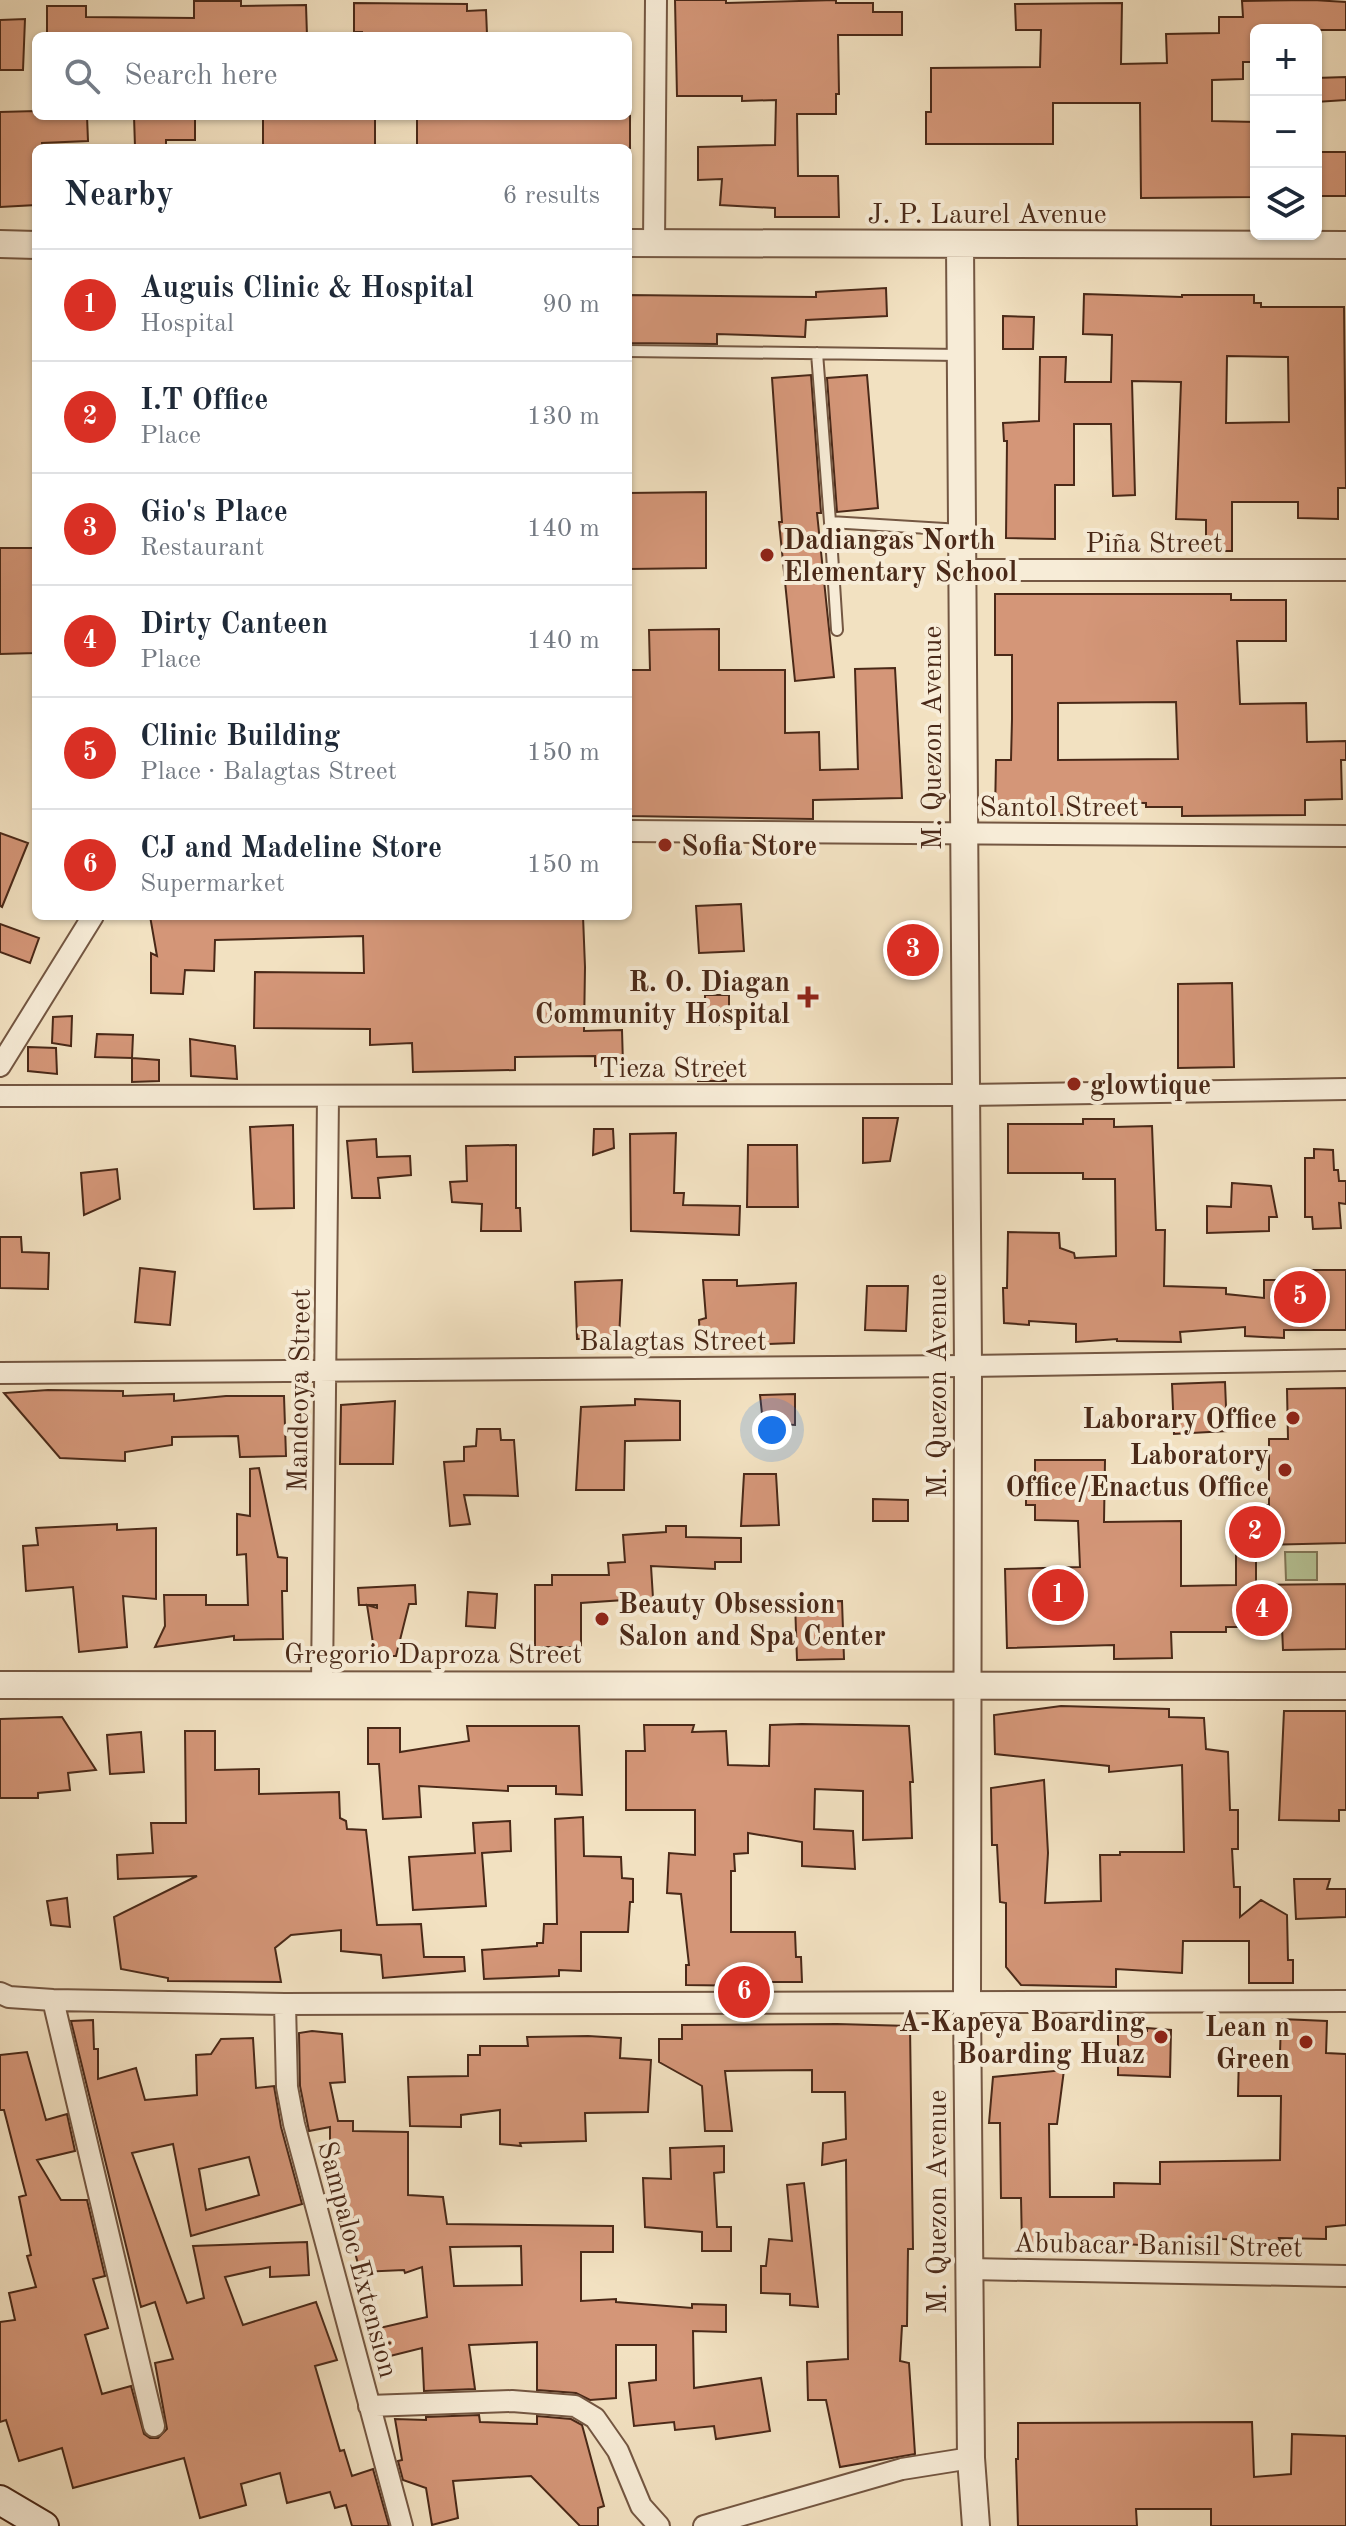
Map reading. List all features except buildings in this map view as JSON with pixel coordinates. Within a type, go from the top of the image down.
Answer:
[{"type":"main road","points":[[0,2500],[44,2526]]},
{"type":"street","points":[[641,243],[656,0]]},
{"type":"street","name":"J. P. Laurel Avenue","points":[[641,243],[1346,245]]},
{"type":"street","points":[[0,244],[32,245]]},
{"type":"street","name":"M. Quezon Avenue","points":[[960,245],[968,1366],[967,2001],[971,2458],[976,2526]]},
{"type":"street","name":"Piña Street","points":[[963,570],[1346,570]]},
{"type":"street","name":"Santol Street","points":[[632,831],[1346,836]]},
{"type":"street","points":[[0,1066],[91,920]]},
{"type":"street","name":"Tieza Street","points":[[0,1096],[966,1095],[1346,1089]]},
{"type":"street","name":"Mandeoya Street","points":[[322,1685],[328,1096]]},
{"type":"street","name":"Balagtas Street","points":[[0,1373],[1346,1360]]},
{"type":"street","name":"Gregorio Daproza Street","points":[[0,1685],[1346,1686]]},
{"type":"street","points":[[0,1993],[9,1997],[53,2000],[285,2004],[1346,2001]]},
{"type":"street","points":[[53,2000],[154,2426]]},
{"type":"street","name":"Sampaloc Extension","points":[[285,2004],[287,2087],[294,2124],[402,2526]]},
{"type":"street","name":"Abubacar Banisil Street","points":[[969,2269],[1346,2276]]},
{"type":"street","points":[[369,2406],[512,2401],[575,2406],[595,2418],[618,2451],[641,2506],[659,2526]]},
{"type":"street","points":[[704,2526],[902,2469],[971,2458]]},
{"type":"lane","points":[[632,351],[960,355]]},
{"type":"lane","points":[[817,353],[837,630]]},
{"type":"lane","points":[[830,522],[963,530]]},
{"type":"green space","points":[[1285,1552],[1317,1552],[1317,1580],[1286,1580]]},
{"type":"place","name":"Dadiangas North Elementary School","points":[[767,555]]},
{"type":"place","name":"Sofia Store","points":[[665,845]]},
{"type":"place","name":"Gio's Place","points":[[913,950]]},
{"type":"place","name":"R. O. Diagan Community Hospital","points":[[808,997]]},
{"type":"place","name":"glowtique","points":[[1074,1084]]},
{"type":"place","name":"Clinic Building","points":[[1300,1297]]},
{"type":"place","name":"Laborary Office","points":[[1293,1418]]},
{"type":"place","name":"Laboratory Office/Enactus Office","points":[[1285,1470]]},
{"type":"place","name":"I.T Office","points":[[1255,1532]]},
{"type":"place","name":"Auguis Clinic & Hospital","points":[[1058,1595]]},
{"type":"place","name":"Dirty Canteen","points":[[1262,1610]]},
{"type":"place","name":"Beauty Obsession Salon and Spa Center","points":[[602,1619]]},
{"type":"place","name":"CJ and Madeline Store","points":[[744,1992]]},
{"type":"place","name":"A-Kapeya Boarding Boarding Huaz","points":[[1161,2037]]},
{"type":"place","name":"Lean n Green","points":[[1306,2042]]}]
